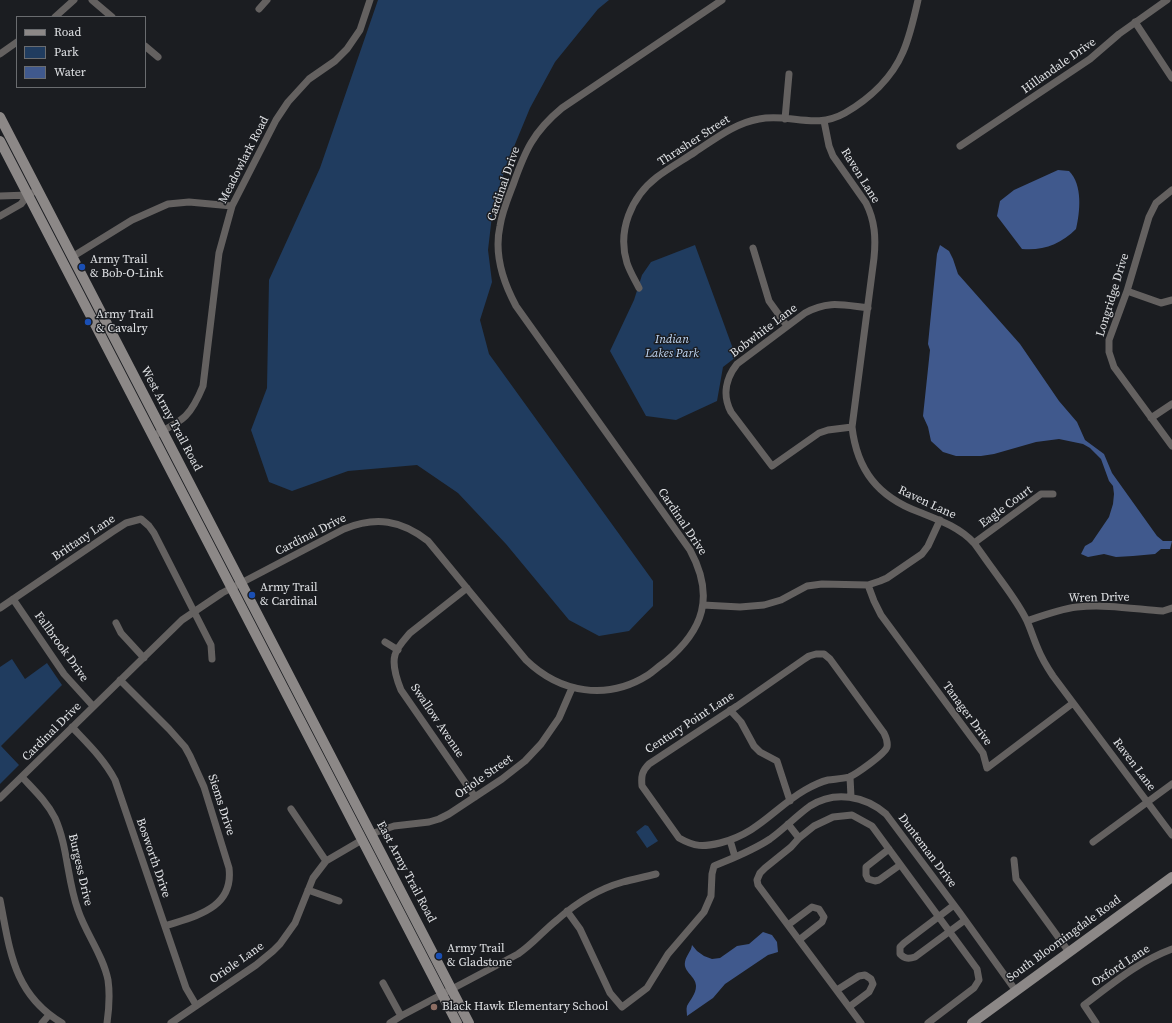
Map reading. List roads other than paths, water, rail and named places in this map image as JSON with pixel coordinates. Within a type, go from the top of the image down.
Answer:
[{"type":"main road","name":"West Army Trail Road","points":[[0,118],[72,257],[158,434]]},
{"type":"main road","name":"West Army Trail Road","points":[[0,141],[158,434],[315,736]]},
{"type":"main road","name":"East Army Trail Road","points":[[315,736],[371,834],[469,1023]]},
{"type":"main road","name":"East Army Trail Road","points":[[315,736],[362,840],[457,1023]]},
{"type":"main road","name":"South Bloomingdale Road","points":[[972,1023],[1172,876]]},
{"type":"street","points":[[56,16],[74,0]]},
{"type":"street","points":[[92,0],[111,16]]},
{"type":"street","points":[[259,9],[267,0]]},
{"type":"street","name":"Meadowlark Road","points":[[158,434],[181,421],[190,413],[203,386],[219,253],[232,206],[276,120],[288,102],[309,79],[335,61],[347,49],[360,30],[370,0]]},
{"type":"street","name":"Cardinal Drive","points":[[0,798],[182,620],[236,585],[344,529],[361,523],[392,522],[405,526],[423,537],[428,541],[529,663],[544,675],[572,688],[610,690],[626,686],[648,675],[678,652],[697,625],[703,605],[702,576],[697,562],[690,550],[516,306],[503,277],[498,248],[499,226],[520,164],[529,145],[546,122],[562,108],[722,0]]},
{"type":"street","name":"Thrasher Street","points":[[639,288],[627,263],[624,243],[625,224],[631,209],[646,187],[657,177],[735,127],[759,119],[824,121],[844,113],[857,105],[881,84],[903,54],[918,0]]},
{"type":"street","name":"Hillandale Drive","points":[[960,146],[1090,59],[1134,22],[1167,0]]},
{"type":"street","points":[[1134,22],[1172,78]]},
{"type":"street","points":[[0,54],[16,43]]},
{"type":"street","points":[[146,47],[158,57]]},
{"type":"street","points":[[785,119],[789,74]]},
{"type":"street","name":"Raven Lane","points":[[824,121],[829,146],[833,156],[862,195],[874,223],[875,244],[852,427],[857,452],[862,465],[878,488],[892,499],[903,506],[940,520],[958,529],[974,544],[1011,593],[1027,621],[1044,661],[1053,676],[1172,835]]},
{"type":"street","points":[[0,216],[21,204],[28,195],[37,190]]},
{"type":"street","name":"Longridge Drive","points":[[1172,190],[1163,196],[1153,208],[1127,291],[1109,340],[1110,358],[1114,367],[1172,446]]},
{"type":"street","points":[[0,196],[28,195]]},
{"type":"street","points":[[72,257],[132,220],[168,204],[189,202],[232,206]]},
{"type":"street","points":[[753,248],[770,301],[787,326]]},
{"type":"street","points":[[1127,291],[1161,303],[1172,300]]},
{"type":"street","name":"Bobwhite Lane","points":[[852,427],[828,430],[819,433],[772,466],[731,412],[727,402],[727,379],[737,364],[805,313],[825,305],[833,304],[868,308]]},
{"type":"street","points":[[1152,418],[1172,404]]},
{"type":"street","name":"Eagle Court","points":[[974,544],[1041,494],[1053,494]]},
{"type":"street","name":"Brittany Lane","points":[[13,599],[126,523],[141,519],[154,533],[194,612]]},
{"type":"street","points":[[703,605],[740,607],[758,606],[777,601],[802,588],[814,584],[868,585],[887,578],[922,554],[928,546],[940,520]]},
{"type":"street","name":"Tanager Drive","points":[[868,585],[881,615],[983,753],[988,768],[1073,704]]},
{"type":"street","name":"Swallow Avenue","points":[[467,588],[410,633],[395,655],[396,673],[401,690],[475,797]]},
{"type":"street","points":[[0,608],[13,599]]},
{"type":"street","name":"Fallbrook Drive","points":[[13,599],[64,674],[93,706]]},
{"type":"street","name":"Wren Drive","points":[[1027,621],[1057,611],[1078,607],[1109,606],[1164,610],[1172,608]]},
{"type":"street","points":[[194,612],[211,645],[212,659]]},
{"type":"street","points":[[116,623],[121,633],[144,658]]},
{"type":"street","points":[[385,642],[398,650]]},
{"type":"street","name":"Century Point Lane","points":[[824,654],[830,659],[884,732],[887,739],[887,748],[882,754],[850,777],[827,780],[797,794],[766,821],[748,832],[730,840],[698,846],[689,844],[679,838],[642,786],[641,777],[643,770],[648,764],[809,656],[824,654]]},
{"type":"street","name":"Siems Drive","points":[[120,680],[174,734],[190,756],[204,787],[229,868],[230,875],[228,887],[224,896],[216,905],[204,913],[165,926]]},
{"type":"street","name":"Oriole Street","points":[[371,834],[394,826],[430,822],[439,819],[514,771],[541,744],[558,718],[572,688]]},
{"type":"street","points":[[730,710],[741,722],[754,746],[760,752],[777,761],[790,801]]},
{"type":"street","name":"Bosworth Drive","points":[[72,728],[99,755],[115,780],[186,988],[196,1005]]},
{"type":"street","name":"Burgess Drive","points":[[22,777],[48,806],[63,839],[78,911],[102,961],[107,979],[109,1006],[107,1023]]},
{"type":"street","points":[[850,777],[851,797]]},
{"type":"street","points":[[1093,842],[1172,784]]},
{"type":"street","name":"Dunteman Drive","points":[[567,911],[580,929],[610,993],[622,1007],[647,988],[668,954],[704,912],[711,896],[714,866],[747,853],[768,840],[811,806],[824,799],[839,796],[851,797],[865,800],[886,814],[1016,991]]},
{"type":"street","points":[[291,809],[326,862]]},
{"type":"street","points":[[861,1023],[758,884],[757,880],[760,873],[765,868],[814,826],[833,817],[852,815],[872,826],[977,969],[979,980],[974,988],[928,1023]]},
{"type":"street","points":[[788,824],[799,838]]},
{"type":"street","name":"Oriole Lane","points":[[171,1023],[256,965],[277,947],[295,923],[312,878],[326,862],[362,840]]},
{"type":"street","points":[[730,840],[735,857]]},
{"type":"street","points":[[889,849],[866,867],[866,875],[868,879],[875,881],[880,880],[900,865]]},
{"type":"street","points":[[1014,860],[1016,879],[1069,952]]},
{"type":"street","points":[[390,1023],[526,949],[556,920],[580,902],[608,887],[624,881],[656,874]]},
{"type":"street","points":[[308,890],[339,901]]},
{"type":"street","points":[[0,900],[11,953],[20,980],[34,999],[50,1015],[62,1023]]},
{"type":"street","points":[[954,905],[904,943],[900,947],[900,954],[909,959],[915,957],[964,920]]},
{"type":"street","points":[[788,925],[812,907],[819,909],[824,917],[822,922],[799,940]]},
{"type":"street","name":"Oxford Lane","points":[[1096,1023],[1084,1005],[1134,968],[1172,949]]},
{"type":"street","points":[[837,990],[859,976],[865,975],[871,979],[873,984],[869,992],[849,1007]]},
{"type":"street","points":[[383,984],[401,1016]]},
{"type":"street","points":[[42,1023],[50,1015]]},
{"type":"water","points":[[1058,170],[1069,171],[1077,184],[1079,215],[1076,229],[1064,239],[1044,248],[1022,249],[997,216],[1000,201],[1014,190]]},
{"type":"water","points":[[940,245],[949,251],[958,274],[1020,344],[1059,401],[1077,422],[1085,440],[1104,454],[1112,473],[1157,536],[1163,541],[1172,541],[1170,549],[1161,549],[1155,554],[1116,557],[1104,554],[1088,557],[1081,554],[1085,546],[1092,542],[1109,517],[1114,494],[1113,486],[1109,481],[1101,459],[1090,448],[1083,444],[1059,439],[1036,442],[994,454],[981,456],[956,456],[943,452],[931,441],[928,427],[923,416],[930,350],[928,344],[937,254]]},
{"type":"water","points":[[763,932],[772,935],[777,942],[778,952],[768,955],[725,984],[713,998],[687,1016],[687,1006],[696,989],[694,979],[686,969],[685,965],[692,945],[704,956],[712,959],[720,958],[737,946],[749,944]]},
{"type":"place","name":"Army Trail & Bob-O-Link","points":[[82,267]]},
{"type":"place","name":"Army Trail & Cavalry","points":[[88,322]]},
{"type":"place","name":"Army Trail & Cardinal","points":[[252,595]]},
{"type":"place","name":"Army Trail & Gladstone","points":[[439,956]]},
{"type":"place","name":"Black Hawk Elementary School","points":[[434,1007]]},
{"type":"park label","name":"Indian Lakes Park","points":[[672,347]]}]
